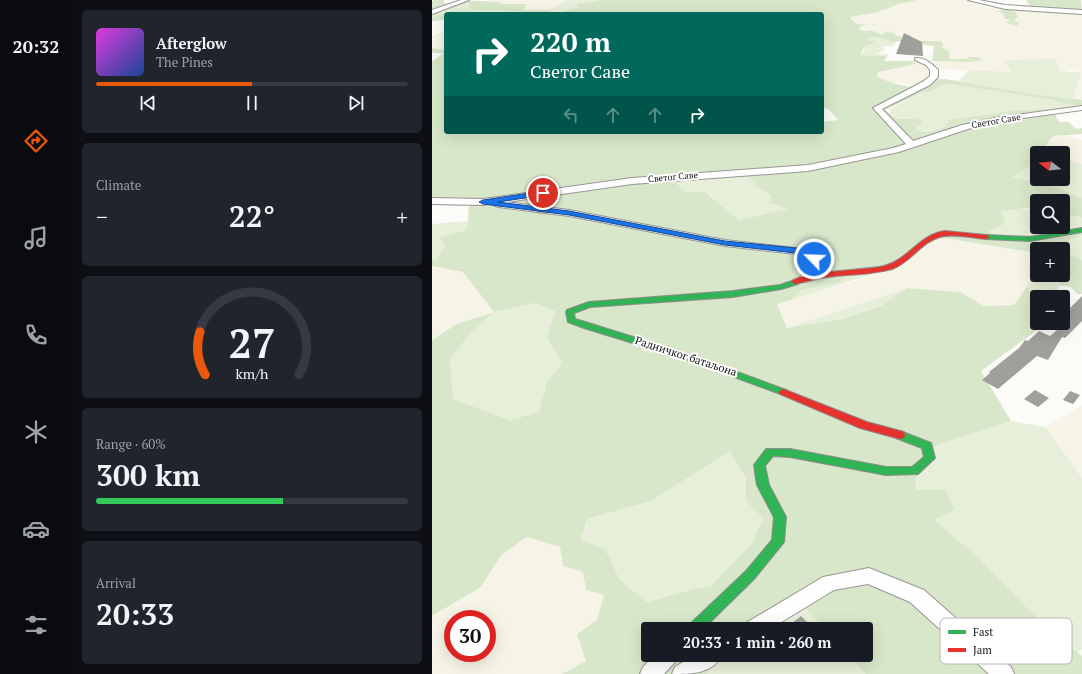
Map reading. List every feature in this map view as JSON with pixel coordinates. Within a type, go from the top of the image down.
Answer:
[{"type":"street","points":[[432,12],[466,0]]},
{"type":"street","points":[[970,0],[1005,7],[1082,12]]},
{"type":"street","points":[[912,145],[877,108],[927,83],[934,77],[934,70],[928,64],[917,59]]},
{"type":"street","name":"Светог Саве","points":[[432,201],[483,202],[640,180],[808,168],[858,159],[912,145],[965,127],[994,120],[1082,108]]},
{"type":"street","points":[[483,202],[569,213],[725,243],[796,251],[808,254],[816,263],[813,270],[806,278]]},
{"type":"street","name":"Радничког батаљона","points":[[701,622],[750,575],[778,542],[780,517],[763,485],[759,464],[770,452],[790,453],[886,471],[914,471],[930,458],[927,446],[902,436],[864,425],[736,372],[619,335],[587,327],[571,320],[570,312],[589,305],[714,296],[783,287],[806,278],[853,273],[889,267],[906,259],[932,237],[941,234],[1030,239],[1082,230]]},
{"type":"street","points":[[765,622],[830,583],[869,576],[917,596],[942,618]]},
{"type":"street","points":[[650,674],[661,662]]},
{"type":"street","points":[[682,674],[701,662]]},
{"type":"street","points":[[993,664],[1004,674]]},
{"type":"shaded area","points":[[568,0],[548,10],[523,10],[526,5],[498,4],[501,2],[489,1]]},
{"type":"shaded area","points":[[914,0],[965,0],[990,9],[997,7],[1082,11],[1082,100],[1073,99],[1080,72],[1069,70],[1068,72],[1061,72],[1003,60],[1012,72],[937,69],[934,79],[915,86],[889,82],[876,76],[878,72],[915,64],[912,61],[970,62],[970,59],[948,59],[940,47],[895,35],[859,30],[861,26],[866,25],[897,26],[857,24],[850,17],[879,12],[898,4],[915,1]]},
{"type":"shaded area","points":[[444,30],[444,50],[432,48],[432,42],[437,39],[432,39],[432,37]]},
{"type":"shaded area","points":[[1067,135],[1082,140],[1082,164],[1070,161],[1070,146],[1046,146],[1048,141],[1053,136]]},
{"type":"shaded area","points":[[938,237],[1030,252],[1030,279],[1014,305],[984,306],[960,292],[907,288],[787,328],[777,304],[866,278]]},
{"type":"shaded area","points":[[432,266],[463,272],[494,312],[457,324],[432,340]]},
{"type":"shaded area","points":[[1082,405],[1082,478],[1046,427]]},
{"type":"shaded area","points":[[527,537],[560,547],[563,566],[583,572],[586,590],[604,595],[597,620],[577,634],[586,661],[562,674],[432,674],[432,616],[481,587],[501,554]]},
{"type":"green space","points":[[435,0],[443,0],[445,4],[459,0],[502,2],[499,4],[527,4],[523,10],[548,10],[553,12],[476,10],[469,8],[469,2],[435,14],[444,16],[444,20],[432,21],[434,16],[432,16],[434,15],[432,14],[432,1]]},
{"type":"green space","points":[[568,0],[599,0],[588,4],[579,4],[580,6],[564,11],[556,12],[548,10]]},
{"type":"green space","points":[[599,0],[914,0],[915,1],[898,4],[879,12],[850,17],[857,24],[898,26],[866,25],[861,26],[859,30],[869,30],[882,34],[886,32],[893,33],[914,41],[941,41],[944,45],[941,47],[947,50],[950,55],[948,59],[969,59],[967,57],[977,57],[983,60],[970,62],[932,61],[934,46],[896,41],[895,43],[881,38],[869,37],[867,41],[876,41],[865,46],[861,55],[887,56],[884,61],[912,61],[916,64],[878,72],[877,76],[889,82],[909,87],[915,86],[924,79],[945,79],[1033,94],[1082,100],[1082,106],[1064,104],[1054,100],[949,84],[942,85],[931,92],[923,92],[885,110],[897,119],[916,119],[924,122],[916,128],[923,132],[936,130],[948,125],[948,120],[1011,111],[1047,109],[1056,115],[1056,118],[1060,122],[1069,122],[1076,129],[1082,128],[1082,134],[1053,136],[1046,146],[1030,146],[1030,165],[1012,177],[1030,181],[1030,186],[1049,186],[1082,198],[1082,217],[1070,216],[1070,194],[1030,194],[1030,209],[1000,211],[1005,220],[1001,226],[989,231],[993,238],[1082,232],[1082,235],[1068,242],[1030,242],[1030,252],[938,237],[870,275],[856,274],[844,277],[838,283],[802,290],[791,300],[777,304],[787,328],[842,319],[881,306],[907,288],[960,292],[984,306],[1014,305],[1026,287],[1036,290],[1030,290],[1030,330],[1037,330],[981,371],[1011,421],[936,445],[915,480],[917,490],[946,490],[955,510],[934,520],[980,559],[1039,618],[940,618],[940,664],[1072,664],[1072,647],[1082,656],[1082,674],[865,674],[855,662],[873,662],[873,622],[818,622],[795,597],[755,622],[641,622],[641,662],[700,662],[708,674],[562,674],[586,661],[577,634],[597,620],[604,595],[586,590],[583,572],[563,566],[560,547],[527,537],[501,555],[481,587],[432,616],[432,340],[457,324],[494,312],[463,272],[432,266],[432,259],[436,260],[445,245],[439,238],[467,230],[469,206],[432,205],[432,61],[444,53],[444,134],[824,134],[824,122],[838,120],[828,109],[824,108],[824,12],[560,12],[579,7],[575,5],[578,4]],"holes":[[[747,176],[756,182],[754,185],[771,196],[769,203],[788,209],[739,220],[705,192],[686,192],[673,180]],[[535,303],[555,311],[547,337],[562,363],[547,382],[539,412],[510,420],[453,399],[450,360],[471,332],[494,312]],[[730,451],[746,479],[746,501],[763,518],[752,543],[711,586],[694,589],[647,602],[620,580],[605,549],[581,540],[587,519],[651,501]]]},
{"type":"green space","points":[[1026,0],[1081,0],[1082,11],[1032,9]]},
{"type":"green space","points":[[464,2],[469,2],[476,10],[545,12],[444,12],[444,18],[435,16],[432,18],[432,14]]},
{"type":"green space","points":[[1011,10],[1016,13],[1018,17],[1014,21],[1020,23],[1016,26],[1005,22],[1011,21],[1004,18],[1003,15],[1005,14],[996,11]]},
{"type":"green space","points":[[869,37],[881,38],[895,43],[893,46],[881,47],[885,50],[876,54],[888,54],[887,56],[861,55],[867,44],[876,42],[867,41]]},
{"type":"green space","points":[[432,48],[444,50],[444,53],[432,53]]},
{"type":"green space","points":[[1055,59],[1061,72],[1081,72],[1073,99],[1033,94],[958,81],[970,70],[1012,72],[1003,60]]},
{"type":"green space","points":[[949,84],[1054,100],[1064,104],[1082,106],[1082,110],[1010,111],[949,120],[948,125],[927,132],[919,131],[915,128],[924,122],[916,119],[897,119],[890,113],[890,109],[923,92],[931,92],[942,85]]},
{"type":"green space","points":[[1070,161],[1082,164],[1082,198],[1049,186],[1070,186]]},
{"type":"green space","points":[[1030,165],[1030,182],[1011,177]]},
{"type":"green space","points":[[747,176],[756,182],[754,185],[772,197],[769,203],[789,209],[739,220],[705,192],[686,192],[673,180]]},
{"type":"green space","points":[[1016,208],[1030,209],[1030,234],[1052,234],[993,238],[989,231],[1001,226],[1000,211]]},
{"type":"green space","points":[[1070,216],[1082,217],[1082,232],[1070,233]]},
{"type":"green space","points":[[468,221],[467,230],[440,238],[445,245],[436,260],[432,259],[432,224]]},
{"type":"green space","points":[[1082,235],[1082,260],[1070,254],[1070,242],[1068,242]]},
{"type":"green space","points":[[1070,254],[1082,260],[1082,294],[1077,294],[1071,287],[1059,285],[1058,282],[1070,282]]},
{"type":"green space","points":[[856,274],[870,275],[791,300],[802,290],[838,283],[844,277]]},
{"type":"green space","points":[[1030,279],[1030,282],[1058,282],[1059,285],[1058,290],[1036,290],[1026,287]]},
{"type":"green space","points":[[907,288],[881,306],[842,319],[787,328]]},
{"type":"green space","points":[[535,303],[555,311],[547,336],[562,363],[547,382],[539,412],[510,420],[453,399],[450,360],[471,332],[494,312]]},
{"type":"green space","points":[[1011,421],[1046,427],[1082,478],[1082,649],[1078,652],[1072,647],[1072,618],[1039,618],[1026,607],[980,559],[933,520],[955,510],[946,490],[917,490],[915,480],[936,445]]},
{"type":"green space","points":[[730,451],[746,479],[746,501],[763,518],[752,543],[711,586],[694,589],[647,602],[620,580],[605,549],[581,540],[587,519],[651,501]]},
{"type":"green space","points":[[795,597],[818,622],[755,622]]},
{"type":"green space","points":[[700,662],[855,662],[865,674],[708,674]]},
{"type":"building","points":[[904,33],[922,42],[923,56],[896,54]]},
{"type":"building","points":[[1082,296],[1082,321],[1065,338],[1062,337],[1048,360],[1037,356],[998,389],[982,380],[990,373],[989,372],[1019,348],[1025,340],[1028,341],[1039,331],[1050,336],[1057,330],[1070,330],[1070,308]]},
{"type":"building","points":[[1035,390],[1049,398],[1038,407],[1024,399]]},
{"type":"building","points":[[1070,391],[1080,395],[1073,404],[1063,400]]},
{"type":"building","points":[[801,616],[807,622],[794,622]]},
{"type":"traffic: fast","points":[[986,237],[1030,239],[1082,230]]},
{"type":"traffic: fast","points":[[783,392],[691,358],[571,320],[570,312],[589,305],[733,294],[781,287],[795,282]]},
{"type":"traffic: fast","points":[[701,622],[750,575],[778,542],[780,517],[763,485],[759,465],[770,452],[790,453],[886,471],[914,471],[930,458],[927,446],[900,435]]},
{"type":"traffic: jam","points":[[795,282],[806,278],[830,274],[877,270],[889,267],[903,260],[926,240],[940,234],[986,237]]},
{"type":"traffic: jam","points":[[783,392],[864,425],[900,435]]},
{"type":"route","points":[[543,193],[483,202],[569,213],[725,243],[796,251],[808,254],[814,259]]}]
